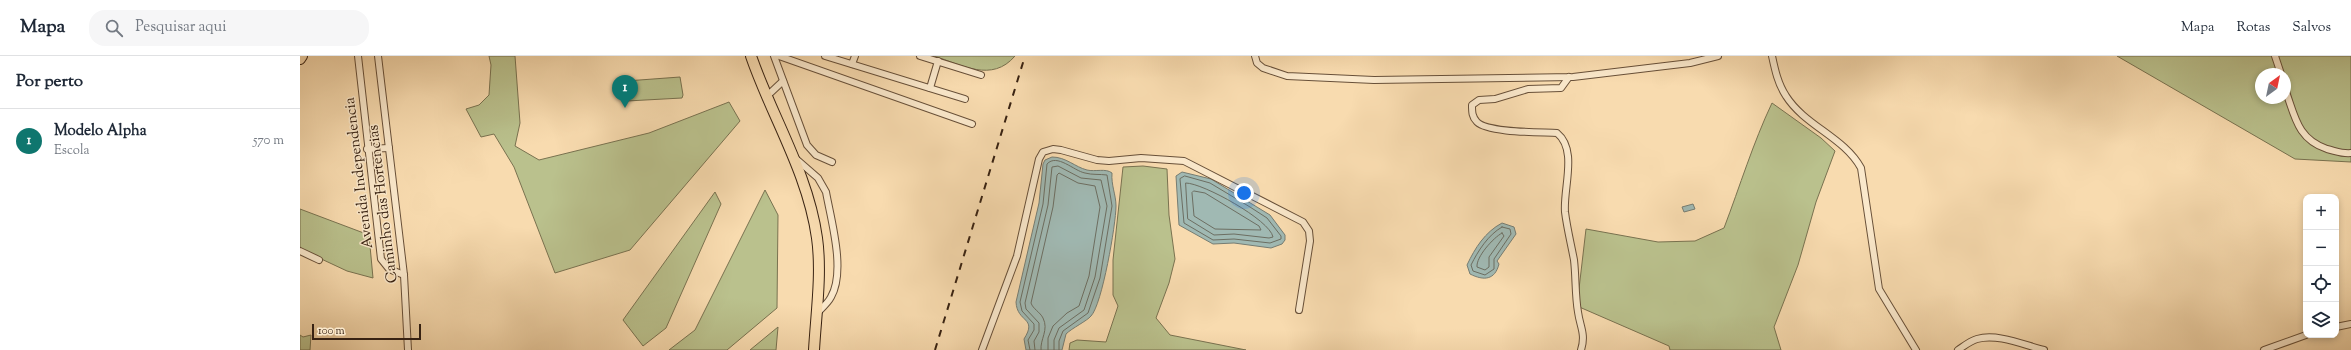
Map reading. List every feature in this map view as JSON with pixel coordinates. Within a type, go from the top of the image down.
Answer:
[{"type":"main road","points":[[751,56],[794,157],[809,201],[817,239],[814,350]]},
{"type":"street","name":"Avenida Independencia","points":[[358,56],[367,149],[382,258],[389,269],[404,275]]},
{"type":"street","name":"Caminho das Hortencias","points":[[378,56],[404,275],[408,350]]},
{"type":"street","points":[[774,56],[807,145],[816,155],[832,162]]},
{"type":"street","points":[[779,56],[972,124]]},
{"type":"street","points":[[825,56],[965,99]]},
{"type":"street","points":[[852,64],[855,56]]},
{"type":"street","points":[[920,56],[981,75]]},
{"type":"street","points":[[1255,56],[1257,63],[1263,68],[1287,76],[1374,80],[1569,77],[1690,63],[1718,56]]},
{"type":"street","points":[[1772,56],[1780,86],[1793,106],[1850,152],[1861,168],[1879,289],[1916,350]]},
{"type":"street","points":[[2275,56],[2278,68]]},
{"type":"street","points":[[930,88],[938,61]]},
{"type":"street","points":[[1569,77],[1561,88],[1528,89],[1495,99],[1479,100],[1472,105],[1472,114],[1478,123],[1491,128],[1557,134],[1564,139],[1567,146],[1568,165],[1565,211],[1574,259],[1578,312],[1585,339],[1581,350]]},
{"type":"street","points":[[767,96],[783,81]]},
{"type":"street","points":[[2290,104],[2300,130],[2309,141],[2342,154],[2351,153]]},
{"type":"street","points":[[367,149],[389,148]]},
{"type":"street","points":[[982,350],[1017,256],[1040,159],[1043,152],[1053,150],[1097,160],[1141,158],[1184,161],[1303,222],[1309,231],[1310,241],[1299,310]]},
{"type":"street","points":[[794,157],[822,184],[826,192],[836,250],[835,288],[828,301],[816,314]]},
{"type":"street","points":[[300,251],[320,260]]},
{"type":"street","points":[[2339,326],[2351,324]]},
{"type":"street","points":[[2264,350],[2303,336]]},
{"type":"street","points":[[1958,350],[1976,339],[1985,338],[2002,339],[2044,350]]},
{"type":"green space","points":[[489,56],[515,56],[520,123],[515,146],[539,160],[649,133],[729,102],[740,121],[630,250],[555,273],[514,167],[494,134],[481,137],[466,109],[479,105],[489,95],[491,65]]},
{"type":"green space","points":[[934,56],[1015,56],[1006,64],[997,69],[976,70]]},
{"type":"green space","points":[[2117,56],[2351,56],[2351,162],[2295,159]]},
{"type":"green space","points":[[680,77],[683,95],[682,98],[627,101],[626,81]]},
{"type":"green space","points":[[1772,103],[1821,138],[1835,151],[1816,202],[1798,265],[1774,327],[1781,350],[1670,350],[1669,346],[1577,306],[1586,229],[1658,242],[1695,241],[1724,228],[1753,149]]},
{"type":"green space","points":[[1143,166],[1167,169],[1169,215],[1175,259],[1169,283],[1156,318],[1170,335],[1246,350],[1069,350],[1070,343],[1077,340],[1106,342],[1118,306],[1113,295],[1113,260],[1123,167]]},
{"type":"green space","points":[[765,190],[778,215],[777,308],[727,350],[669,350],[695,330]]},
{"type":"green space","points":[[715,192],[721,204],[666,328],[643,346],[623,320]]},
{"type":"green space","points":[[300,209],[369,235],[373,278],[347,271],[300,249]]},
{"type":"green space","points":[[778,327],[776,350],[750,350]]},
{"type":"green space","points":[[300,335],[303,337],[311,335],[310,350],[300,350]]},
{"type":"water","points":[[1052,157],[1066,160],[1087,170],[1107,171],[1112,173],[1116,206],[1114,229],[1100,297],[1091,316],[1066,334],[1062,350],[1026,350],[1024,339],[1029,327],[1028,323],[1017,309],[1016,302],[1039,203],[1043,164],[1045,160]]},
{"type":"water","points":[[1182,172],[1211,179],[1270,215],[1285,235],[1285,240],[1282,244],[1271,248],[1234,243],[1213,244],[1179,225],[1176,176]]},
{"type":"water","points":[[1693,204],[1695,209],[1684,212],[1682,207]]},
{"type":"water","points":[[1502,223],[1514,227],[1516,234],[1497,261],[1499,264],[1495,273],[1488,278],[1480,278],[1470,274],[1467,265],[1473,253],[1490,231]]},
{"type":"railway","points":[[935,350],[1025,56]]},
{"type":"place","name":"Modelo Alpha","points":[[625,108]]}]
